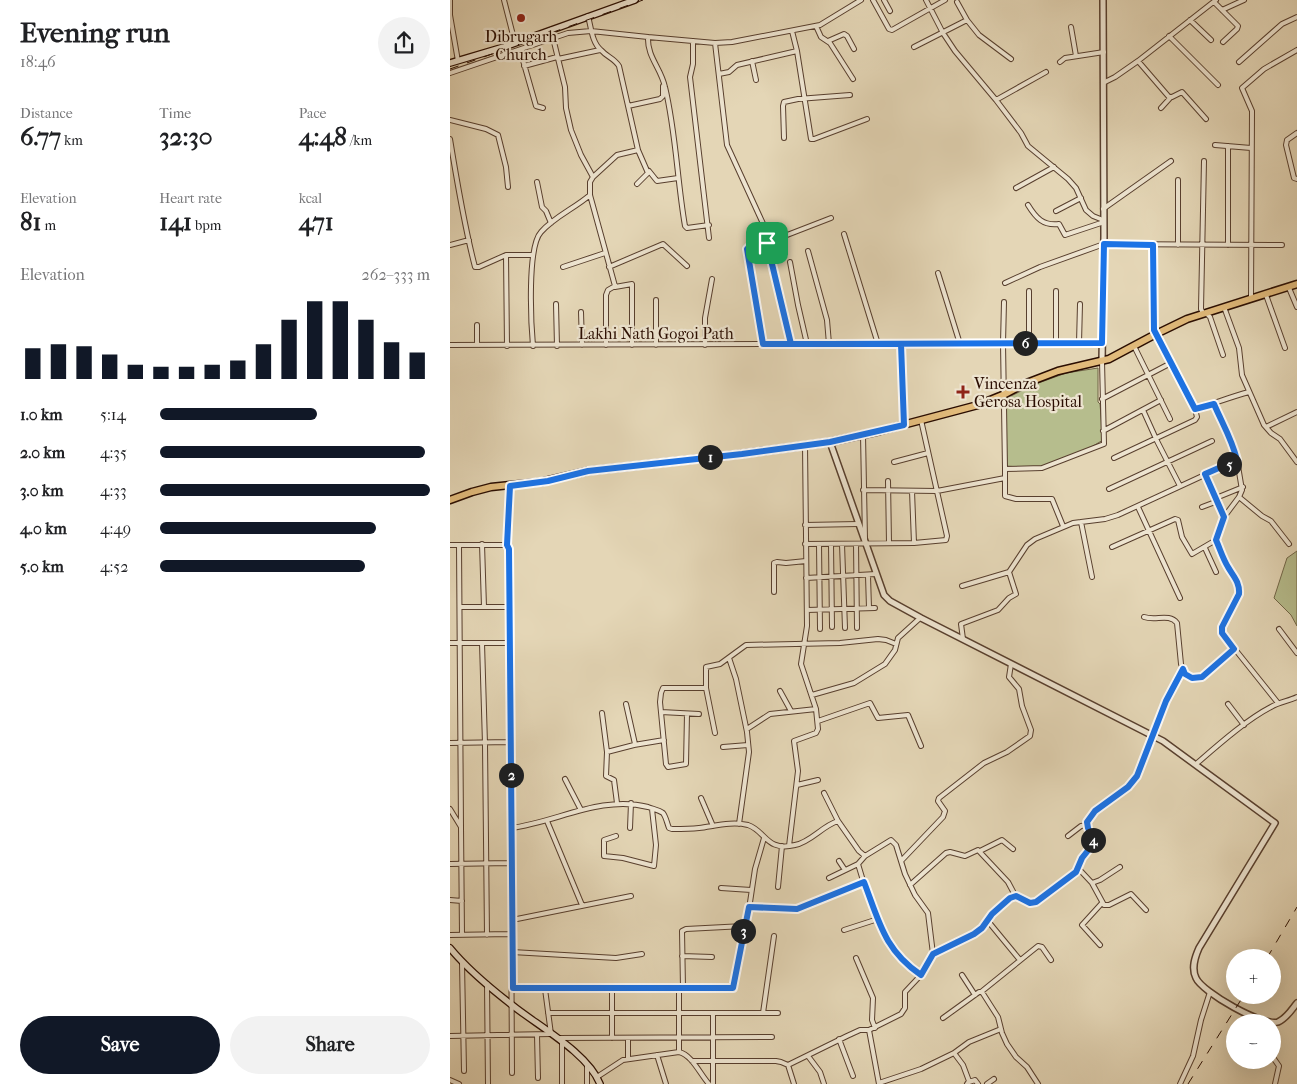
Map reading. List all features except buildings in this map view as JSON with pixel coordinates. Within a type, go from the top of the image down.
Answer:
[{"type":"main road","points":[[450,63],[515,43],[636,0]]},
{"type":"main road","points":[[450,500],[483,489],[548,481],[588,471],[830,442],[904,425],[978,405],[1050,374],[1115,357],[1156,334],[1204,313],[1290,288],[1297,284]]},
{"type":"main road","points":[[450,948],[462,962],[513,1006],[575,1052],[597,1077],[600,1084]]},
{"type":"street","points":[[450,0],[450,15],[458,61]]},
{"type":"street","points":[[504,0],[515,43]]},
{"type":"street","points":[[450,73],[575,32],[726,43],[816,26],[825,23],[861,0]]},
{"type":"street","points":[[872,0],[890,30],[945,0]]},
{"type":"street","points":[[884,0],[890,11]]},
{"type":"street","points":[[926,0],[943,33],[955,51],[996,100],[1021,133],[1028,146],[1074,185],[1086,210],[1104,221]]},
{"type":"street","points":[[1005,469],[1037,469],[1104,444],[1102,399],[1104,244],[1103,0]]},
{"type":"street","points":[[1222,10],[1244,0]]},
{"type":"street","points":[[1103,83],[1138,61],[1215,1],[1238,28],[1223,42]]},
{"type":"street","points":[[957,2],[979,35],[1011,59]]},
{"type":"street","points":[[588,16],[592,32],[600,50],[616,62],[638,150],[648,170],[657,181],[678,178]]},
{"type":"street","points":[[1239,62],[1282,24],[1297,17]]},
{"type":"street","points":[[914,47],[968,20]]},
{"type":"street","points":[[1190,20],[1211,40]]},
{"type":"street","points":[[816,26],[821,36],[828,41],[853,79]]},
{"type":"street","points":[[1071,27],[1076,56]]},
{"type":"street","points":[[792,31],[806,98],[812,140],[867,119]]},
{"type":"street","points":[[828,41],[844,34],[854,49]]},
{"type":"street","points":[[1169,36],[1218,85]]},
{"type":"street","points":[[648,37],[648,51],[664,82],[685,227],[709,225]]},
{"type":"street","points":[[552,38],[565,87],[566,108],[571,130],[581,155],[593,177]]},
{"type":"street","points":[[693,41],[694,64],[690,77],[709,225],[709,238]]},
{"type":"street","points":[[715,43],[727,145],[769,242],[791,344]]},
{"type":"street","points":[[520,50],[536,106],[544,108]]},
{"type":"street","points":[[524,66],[600,50]]},
{"type":"street","points":[[1252,299],[1252,111],[1242,88],[1264,69],[1297,50]]},
{"type":"street","points":[[719,74],[729,72],[737,65],[797,51]]},
{"type":"street","points":[[1060,62],[1065,58],[1104,52]]},
{"type":"street","points":[[752,61],[756,80]]},
{"type":"street","points":[[1138,61],[1171,98]]},
{"type":"street","points":[[996,100],[1046,72]]},
{"type":"street","points":[[628,106],[662,98],[664,82]]},
{"type":"street","points":[[1161,108],[1171,98],[1182,92],[1206,119]]},
{"type":"street","points":[[784,138],[783,103],[790,99],[850,95]]},
{"type":"street","points":[[450,120],[486,129],[498,135],[506,167],[508,188]]},
{"type":"street","points":[[1297,133],[1287,140],[1286,145],[1294,178],[1297,179]]},
{"type":"street","points":[[450,139],[464,224],[474,266],[476,268],[506,255],[532,255]]},
{"type":"street","points":[[1215,145],[1251,148]]},
{"type":"street","points":[[1228,146],[1228,245]]},
{"type":"street","points":[[615,287],[590,195],[590,182],[617,155],[638,150]]},
{"type":"street","points":[[1103,209],[1171,161]]},
{"type":"street","points":[[1204,161],[1202,309],[1210,318],[1223,355]]},
{"type":"street","points":[[1016,188],[1054,167]]},
{"type":"street","points":[[637,184],[647,175],[648,170]]},
{"type":"street","points":[[1178,180],[1178,245]]},
{"type":"street","points":[[537,182],[542,208],[546,211],[551,223]]},
{"type":"street","points":[[532,346],[532,255],[539,234],[590,195]]},
{"type":"street","points":[[1056,211],[1081,198]]},
{"type":"street","points":[[1028,204],[1038,218],[1047,224],[1059,224],[1065,234],[1104,221]]},
{"type":"street","points":[[763,344],[747,249],[831,218]]},
{"type":"street","points":[[844,234],[878,344]]},
{"type":"street","points":[[450,245],[469,240]]},
{"type":"street","points":[[609,267],[663,244],[687,266]]},
{"type":"street","points":[[1005,283],[1040,267],[1104,244],[1282,245]]},
{"type":"street","points":[[1114,458],[1195,420],[1197,417],[1195,409],[1156,334],[1153,324],[1153,245]]},
{"type":"street","points":[[808,251],[827,320],[829,344]]},
{"type":"street","points":[[564,267],[605,253]]},
{"type":"street","points":[[506,255],[507,346]]},
{"type":"street","points":[[790,262],[807,344]]},
{"type":"street","points":[[938,273],[960,344]]},
{"type":"street","points":[[705,345],[705,318],[712,279]]},
{"type":"street","points":[[606,345],[606,295],[608,290],[632,284],[632,345]]},
{"type":"street","points":[[1290,288],[1297,307]]},
{"type":"street","points":[[1029,291],[1029,343]]},
{"type":"street","points":[[1056,291],[1056,343]]},
{"type":"street","points":[[1266,295],[1285,348]]},
{"type":"street","points":[[656,300],[656,345]]},
{"type":"street","points":[[1004,302],[1005,496],[1016,499],[1052,499],[1063,526]]},
{"type":"street","points":[[556,304],[558,346]]},
{"type":"street","points":[[1079,343],[1080,304]]},
{"type":"street","points":[[1224,307],[1238,348],[1242,375],[1249,392],[1266,427],[1280,439],[1297,462]]},
{"type":"street","points":[[581,312],[582,345]]},
{"type":"street","points":[[477,325],[477,345]]},
{"type":"street","name":"Lakhi Nath Gogoi Path","points":[[450,345],[1102,343]]},
{"type":"street","points":[[901,344],[904,425]]},
{"type":"street","points":[[1134,346],[1170,419]]},
{"type":"street","points":[[1102,399],[1171,363]]},
{"type":"street","points":[[1195,409],[1249,392]]},
{"type":"street","points":[[1103,431],[1161,400]]},
{"type":"street","points":[[1112,547],[1177,519],[1182,537],[1192,554],[1216,540],[1224,517],[1239,497],[1243,487],[1232,440],[1214,404]]},
{"type":"street","points":[[1143,410],[1180,486]]},
{"type":"street","points":[[1266,427],[1297,412]]},
{"type":"street","points":[[805,544],[944,542],[947,539],[921,420]]},
{"type":"street","points":[[863,435],[863,490],[866,544]]},
{"type":"street","points":[[1109,490],[1212,441]]},
{"type":"street","points":[[830,442],[876,574],[884,595],[890,601],[920,618],[1153,735],[1196,764],[1275,823],[1199,948],[1195,959],[1195,977],[1200,985],[1247,1014]]},
{"type":"street","points":[[789,846],[798,768],[794,741],[816,733],[818,729],[816,709],[800,664],[805,644],[807,610],[805,445]]},
{"type":"street","points":[[894,462],[928,453]]},
{"type":"street","points":[[962,586],[1009,572],[1030,542],[1063,526],[1110,517],[1138,507],[1237,460]]},
{"type":"street","points":[[1205,474],[1224,517]]},
{"type":"street","points":[[863,490],[937,491],[1005,478]]},
{"type":"street","points":[[888,481],[889,543]]},
{"type":"street","points":[[510,486],[507,545],[509,549],[510,643],[512,1073]]},
{"type":"street","points":[[1202,507],[1243,487]]},
{"type":"street","points":[[912,491],[914,543]]},
{"type":"street","points":[[1239,497],[1271,521],[1289,544]]},
{"type":"street","points":[[1138,507],[1180,598]]},
{"type":"street","points":[[1080,522],[1092,576]]},
{"type":"street","points":[[805,525],[858,524]]},
{"type":"street","points":[[1216,540],[1227,566],[1240,589],[1222,627],[1222,633],[1278,703]]},
{"type":"street","points":[[482,544],[484,607]]},
{"type":"street","points":[[819,544],[820,629]]},
{"type":"street","points":[[831,544],[832,628]]},
{"type":"street","points":[[842,544],[845,628]]},
{"type":"street","points":[[856,544],[857,628]]},
{"type":"street","points":[[450,545],[507,545]]},
{"type":"street","points":[[459,545],[462,936]]},
{"type":"street","points":[[1205,548],[1216,572]]},
{"type":"street","points":[[774,592],[773,565],[775,562],[786,564],[806,561]]},
{"type":"street","points":[[963,639],[961,624],[998,610],[1009,598],[1016,594],[1009,572]]},
{"type":"street","points":[[806,578],[868,576],[876,574]]},
{"type":"street","points":[[868,576],[869,608]]},
{"type":"street","points":[[460,607],[509,607]]},
{"type":"street","points":[[807,610],[875,608]]},
{"type":"street","points":[[1144,617],[1152,619],[1174,618],[1177,623],[1183,669],[1185,674],[1192,678],[1202,677],[1234,649]]},
{"type":"street","points":[[812,696],[844,687],[863,678],[887,662],[895,650],[898,637],[920,618]]},
{"type":"street","points":[[1279,629],[1297,653]]},
{"type":"street","points":[[714,733],[706,688],[706,667],[720,664],[746,645],[882,640],[896,644]]},
{"type":"street","points":[[450,643],[510,643]]},
{"type":"street","points":[[482,643],[486,744],[487,935]]},
{"type":"street","points":[[729,658],[736,679],[747,729],[748,745],[748,766],[739,824]]},
{"type":"street","points":[[902,860],[943,817],[945,812],[938,801],[939,798],[982,764],[1007,752],[1030,736],[1031,730],[1018,690],[1009,677],[1011,664]]},
{"type":"street","points":[[980,851],[1008,882],[1016,896],[1030,903],[1036,902],[1067,880],[1078,868],[1082,858],[1094,843],[1087,825],[1089,818],[1095,811],[1128,787],[1137,776],[1177,678],[1183,669]]},
{"type":"street","points":[[687,714],[686,765],[669,768],[666,766],[660,693],[663,688],[706,688]]},
{"type":"street","points":[[780,691],[791,711]]},
{"type":"street","points":[[1196,764],[1266,710],[1278,703],[1297,697]]},
{"type":"street","points":[[818,721],[870,703],[878,718],[908,715],[922,746]]},
{"type":"street","points":[[626,704],[635,744]]},
{"type":"street","points":[[1228,704],[1244,726]]},
{"type":"street","points":[[747,729],[770,714],[816,709]]},
{"type":"street","points":[[661,712],[699,714]]},
{"type":"street","points":[[602,713],[607,752],[606,776],[614,780],[617,803]]},
{"type":"street","points":[[607,752],[635,744],[664,740]]},
{"type":"street","points":[[450,743],[486,744],[510,742]]},
{"type":"street","points":[[723,747],[748,745]]},
{"type":"street","points":[[564,779],[580,810]]},
{"type":"street","points":[[797,785],[818,780]]},
{"type":"street","points":[[824,793],[838,821],[859,851],[865,856]]},
{"type":"street","points":[[701,798],[713,826]]},
{"type":"street","points":[[511,828],[547,821],[580,810],[617,803],[631,803],[662,812],[668,826],[672,828],[694,829],[739,824],[753,827],[768,842],[789,846],[800,843],[825,826],[838,821]]},
{"type":"street","points":[[630,828],[631,803]]},
{"type":"street","points":[[616,836],[604,840],[604,856],[623,858],[654,866],[656,845],[652,808]]},
{"type":"street","points":[[450,809],[461,827]]},
{"type":"street","points":[[547,821],[582,905]]},
{"type":"street","points":[[1068,836],[1081,826],[1087,825]]},
{"type":"street","points":[[513,988],[733,988],[749,907],[754,868],[764,838]]},
{"type":"street","points":[[829,878],[858,864],[865,856],[891,840],[896,845],[915,895],[928,913],[933,954]]},
{"type":"street","points":[[910,885],[946,853],[950,852],[965,856],[1002,840],[1013,848]]},
{"type":"street","points":[[778,886],[782,846]]},
{"type":"street","points":[[450,864],[512,862]]},
{"type":"street","points":[[839,862],[845,870]]},
{"type":"street","points":[[858,864],[878,919],[892,949],[908,967],[921,975]]},
{"type":"street","points":[[1092,883],[1120,867]]},
{"type":"street","points":[[1078,868],[1092,883],[1102,903],[1109,905],[1131,894],[1146,910]]},
{"type":"street","points":[[749,907],[797,909],[864,882]]},
{"type":"street","points":[[721,888],[751,890]]},
{"type":"street","points":[[512,920],[631,896]]},
{"type":"street","points":[[692,1061],[776,1061],[788,1065],[839,1039],[860,1030],[875,1028],[891,1020],[904,1011],[905,992],[921,975],[933,954],[974,934],[982,928],[992,914],[1010,898],[1016,896]]},
{"type":"street","points":[[450,900],[462,901]]},
{"type":"street","points":[[1100,945],[1082,925],[1102,903]]},
{"type":"street","points":[[844,930],[878,919]]},
{"type":"street","points":[[987,920],[1020,960]]},
{"type":"street","points":[[679,1052],[681,934],[684,930],[744,926]]},
{"type":"street","points":[[450,935],[512,934]]},
{"type":"street","points":[[763,1013],[774,936]]},
{"type":"street","points":[[943,1018],[981,992],[1038,946],[1042,947],[1051,960]]},
{"type":"street","points":[[512,952],[608,958],[623,958],[642,954]]},
{"type":"street","points":[[682,956],[712,956]]},
{"type":"street","points":[[856,958],[873,998],[872,1020],[875,1028]]},
{"type":"street","points":[[462,962],[464,1071]]},
{"type":"street","points":[[962,975],[975,996]]},
{"type":"street","points":[[487,984],[488,1084]]},
{"type":"street","points":[[612,988],[612,1038]]},
{"type":"street","points":[[545,989],[548,1013],[554,1036]]},
{"type":"street","points":[[981,992],[998,1017],[1004,1037],[1014,1055],[1027,1067],[1038,1084]]},
{"type":"street","points":[[1180,1084],[1193,1056],[1201,1020],[1210,992]]},
{"type":"street","points":[[1281,1020],[1297,1002]]},
{"type":"street","points":[[548,1013],[778,1013]]},
{"type":"street","points":[[711,1084],[713,1013]]},
{"type":"street","points":[[868,1030],[879,1084],[921,1069],[954,1053],[968,1042],[1001,1029]]},
{"type":"street","points":[[537,1035],[538,1078]]},
{"type":"street","points":[[450,1036],[772,1037]]},
{"type":"street","points":[[628,1038],[628,1059]]},
{"type":"street","points":[[839,1039],[853,1076]]},
{"type":"street","points":[[562,1042],[562,1084]]},
{"type":"street","points":[[597,1077],[619,1062],[628,1059],[679,1052],[684,1053],[692,1061],[711,1084]]},
{"type":"street","points":[[954,1053],[963,1065],[968,1083],[975,1080],[978,1084]]},
{"type":"street","points":[[657,1054],[666,1084]]},
{"type":"street","points":[[808,1056],[820,1072],[824,1084]]},
{"type":"street","points":[[587,1065],[587,1084]]},
{"type":"street","points":[[788,1065],[794,1084]]},
{"type":"street","points":[[1275,1084],[1278,1069]]},
{"type":"street","points":[[987,1084],[994,1079]]},
{"type":"street","points":[[450,1080],[459,1084]]},
{"type":"green space","points":[[1098,368],[1098,402],[1100,404],[1103,440],[1088,449],[1040,468],[1004,466],[1007,398],[1033,385],[1066,373]]},
{"type":"green space","points":[[1297,551],[1297,626],[1291,615],[1274,598],[1287,558]]},
{"type":"railway","points":[[450,69],[643,0]]},
{"type":"railway","points":[[1272,949],[1297,907]]},
{"type":"railway","points":[[1188,1084],[1238,1004]]},
{"type":"place","name":"Dibrugarh Church","points":[[521,18]]},
{"type":"place","name":"Vincenza Gerosa Hospital","points":[[963,392]]},
{"type":"route","points":[[767,243],[747,248],[763,344],[829,344],[878,344],[901,344],[1102,343],[1104,244],[1153,245],[1154,330],[1195,409],[1214,404],[1232,440],[1237,460],[1205,474],[1224,517],[1216,540],[1227,566],[1240,589],[1222,627],[1225,639],[1234,649],[1202,677],[1192,678],[1185,674],[1183,669],[1166,701],[1137,776],[1128,787],[1100,807],[1089,818],[1087,825],[1094,843],[1082,858],[1076,872],[1036,902],[1030,903],[1013,896],[990,916],[982,928],[974,934],[933,954],[921,975],[908,967],[892,949],[864,882],[797,909],[749,907],[733,988],[513,988],[509,549],[507,545],[510,486],[533,484],[588,471],[830,442],[904,425],[901,344],[829,344],[791,344],[789,338],[776,285],[767,243]]}]
